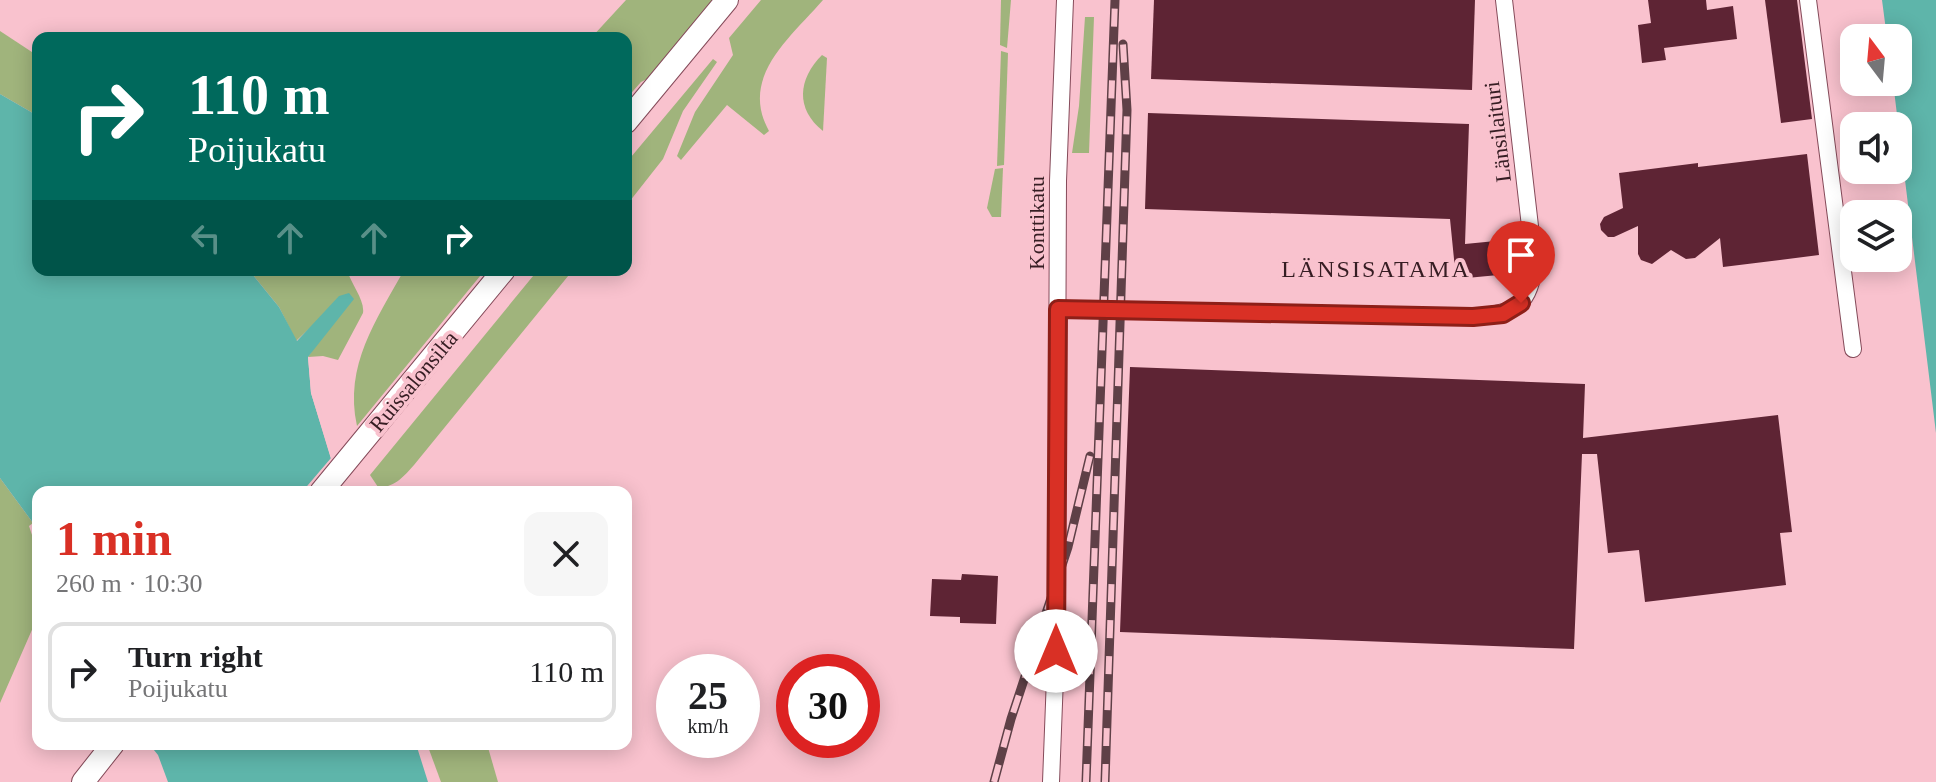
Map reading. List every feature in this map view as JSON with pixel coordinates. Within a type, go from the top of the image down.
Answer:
[{"type":"street","points":[[632,115],[727,0]]},
{"type":"street","name":"Konttikatu","points":[[1051,782],[1056,651],[1058,181],[1065,0]]},
{"type":"street","name":"Länsilaituri","points":[[1058,309],[1473,317],[1503,314],[1521,303],[1533,282],[1534,261],[1504,0]]},
{"type":"street","points":[[1808,0],[1853,349]]},
{"type":"street","name":"Ruissalonsilta","points":[[326,486],[499,276]]},
{"type":"street","points":[[83,782],[108,750]]},
{"type":"shaded area","points":[[626,0],[713,0],[647,79],[632,92],[632,32],[597,32]]},
{"type":"shaded area","points":[[761,0],[823,0],[784,44],[764,76],[760,93],[761,111],[769,131],[764,135],[727,105],[681,160],[677,156],[695,112],[733,55],[729,38]]},
{"type":"shaded area","points":[[1001,0],[1011,0],[1007,48],[1000,45]]},
{"type":"shaded area","points":[[1882,0],[1936,0],[1936,433],[1912,237],[1912,200],[1907,200],[1905,184],[1912,184],[1912,112],[1897,112],[1895,96],[1912,96],[1912,24],[1885,24]]},
{"type":"shaded area","points":[[1085,17],[1094,17],[1089,153],[1072,153],[1079,106]]},
{"type":"shaded area","points":[[0,31],[32,52],[32,113],[0,94]]},
{"type":"shaded area","points":[[1001,51],[1008,53],[1004,165],[997,166]]},
{"type":"shaded area","points":[[822,55],[827,58],[823,131],[808,113],[803,94],[808,74]]},
{"type":"shaded area","points":[[713,59],[717,62],[683,111],[663,159],[632,198],[632,156]]},
{"type":"shaded area","points":[[0,94],[32,113],[32,276],[254,276],[279,307],[297,341],[339,296],[349,293],[354,299],[308,357],[311,393],[339,486],[32,486],[32,522],[0,478]]},
{"type":"shaded area","points":[[1003,168],[1001,217],[992,217],[987,208],[995,169]]},
{"type":"shaded area","points":[[254,276],[350,276],[362,303],[363,313],[338,360],[323,356],[308,357],[320,339],[313,325],[296,341],[279,307]]},
{"type":"shaded area","points":[[401,276],[480,276],[357,426],[355,383],[373,326]]},
{"type":"shaded area","points":[[533,276],[568,276],[403,477],[386,486],[377,486],[370,475]]},
{"type":"shaded area","points":[[0,478],[32,522],[29,526],[32,535],[32,630],[0,703]]},
{"type":"shaded area","points":[[154,750],[418,750],[428,782],[168,782]]},
{"type":"shaded area","points":[[429,750],[489,750],[498,782],[441,782]]},
{"type":"pier","points":[[308,357],[313,357],[315,392],[343,486],[307,486],[331,458],[311,393]]},
{"type":"building","points":[[1154,0],[1475,0],[1472,90],[1151,79]]},
{"type":"building","points":[[1648,0],[1706,0],[1707,10],[1733,6],[1737,39],[1664,48],[1666,60],[1642,63],[1638,25],[1651,23]]},
{"type":"building","points":[[1765,0],[1797,0],[1812,119],[1781,123]]},
{"type":"building","points":[[1148,113],[1469,124],[1465,244],[1506,240],[1509,274],[1456,279],[1450,219],[1145,209]]},
{"type":"building","points":[[1807,154],[1819,255],[1723,267],[1720,238],[1695,258],[1686,259],[1671,250],[1652,264],[1641,260],[1638,254],[1638,226],[1614,237],[1608,237],[1601,230],[1604,217],[1623,208],[1619,173]]},
{"type":"building","points":[[1130,367],[1585,384],[1583,438],[1778,415],[1792,532],[1780,533],[1786,585],[1645,602],[1639,550],[1608,553],[1597,454],[1582,454],[1574,649],[1120,632]]},
{"type":"building","points":[[962,574],[998,576],[996,624],[960,623],[960,617],[930,616],[932,579],[961,580]]},
{"type":"railway","points":[[1086,782],[1115,0]]},
{"type":"railway","points":[[1105,782],[1127,110],[1123,44]]},
{"type":"railway","points":[[994,782],[1011,719],[1068,547],[1090,456]]},
{"type":"district","name":"LÄNSISATAMA","points":[[1376,269]]},
{"type":"route","points":[[1056,651],[1058,309],[1473,317],[1503,314],[1521,303]]}]
